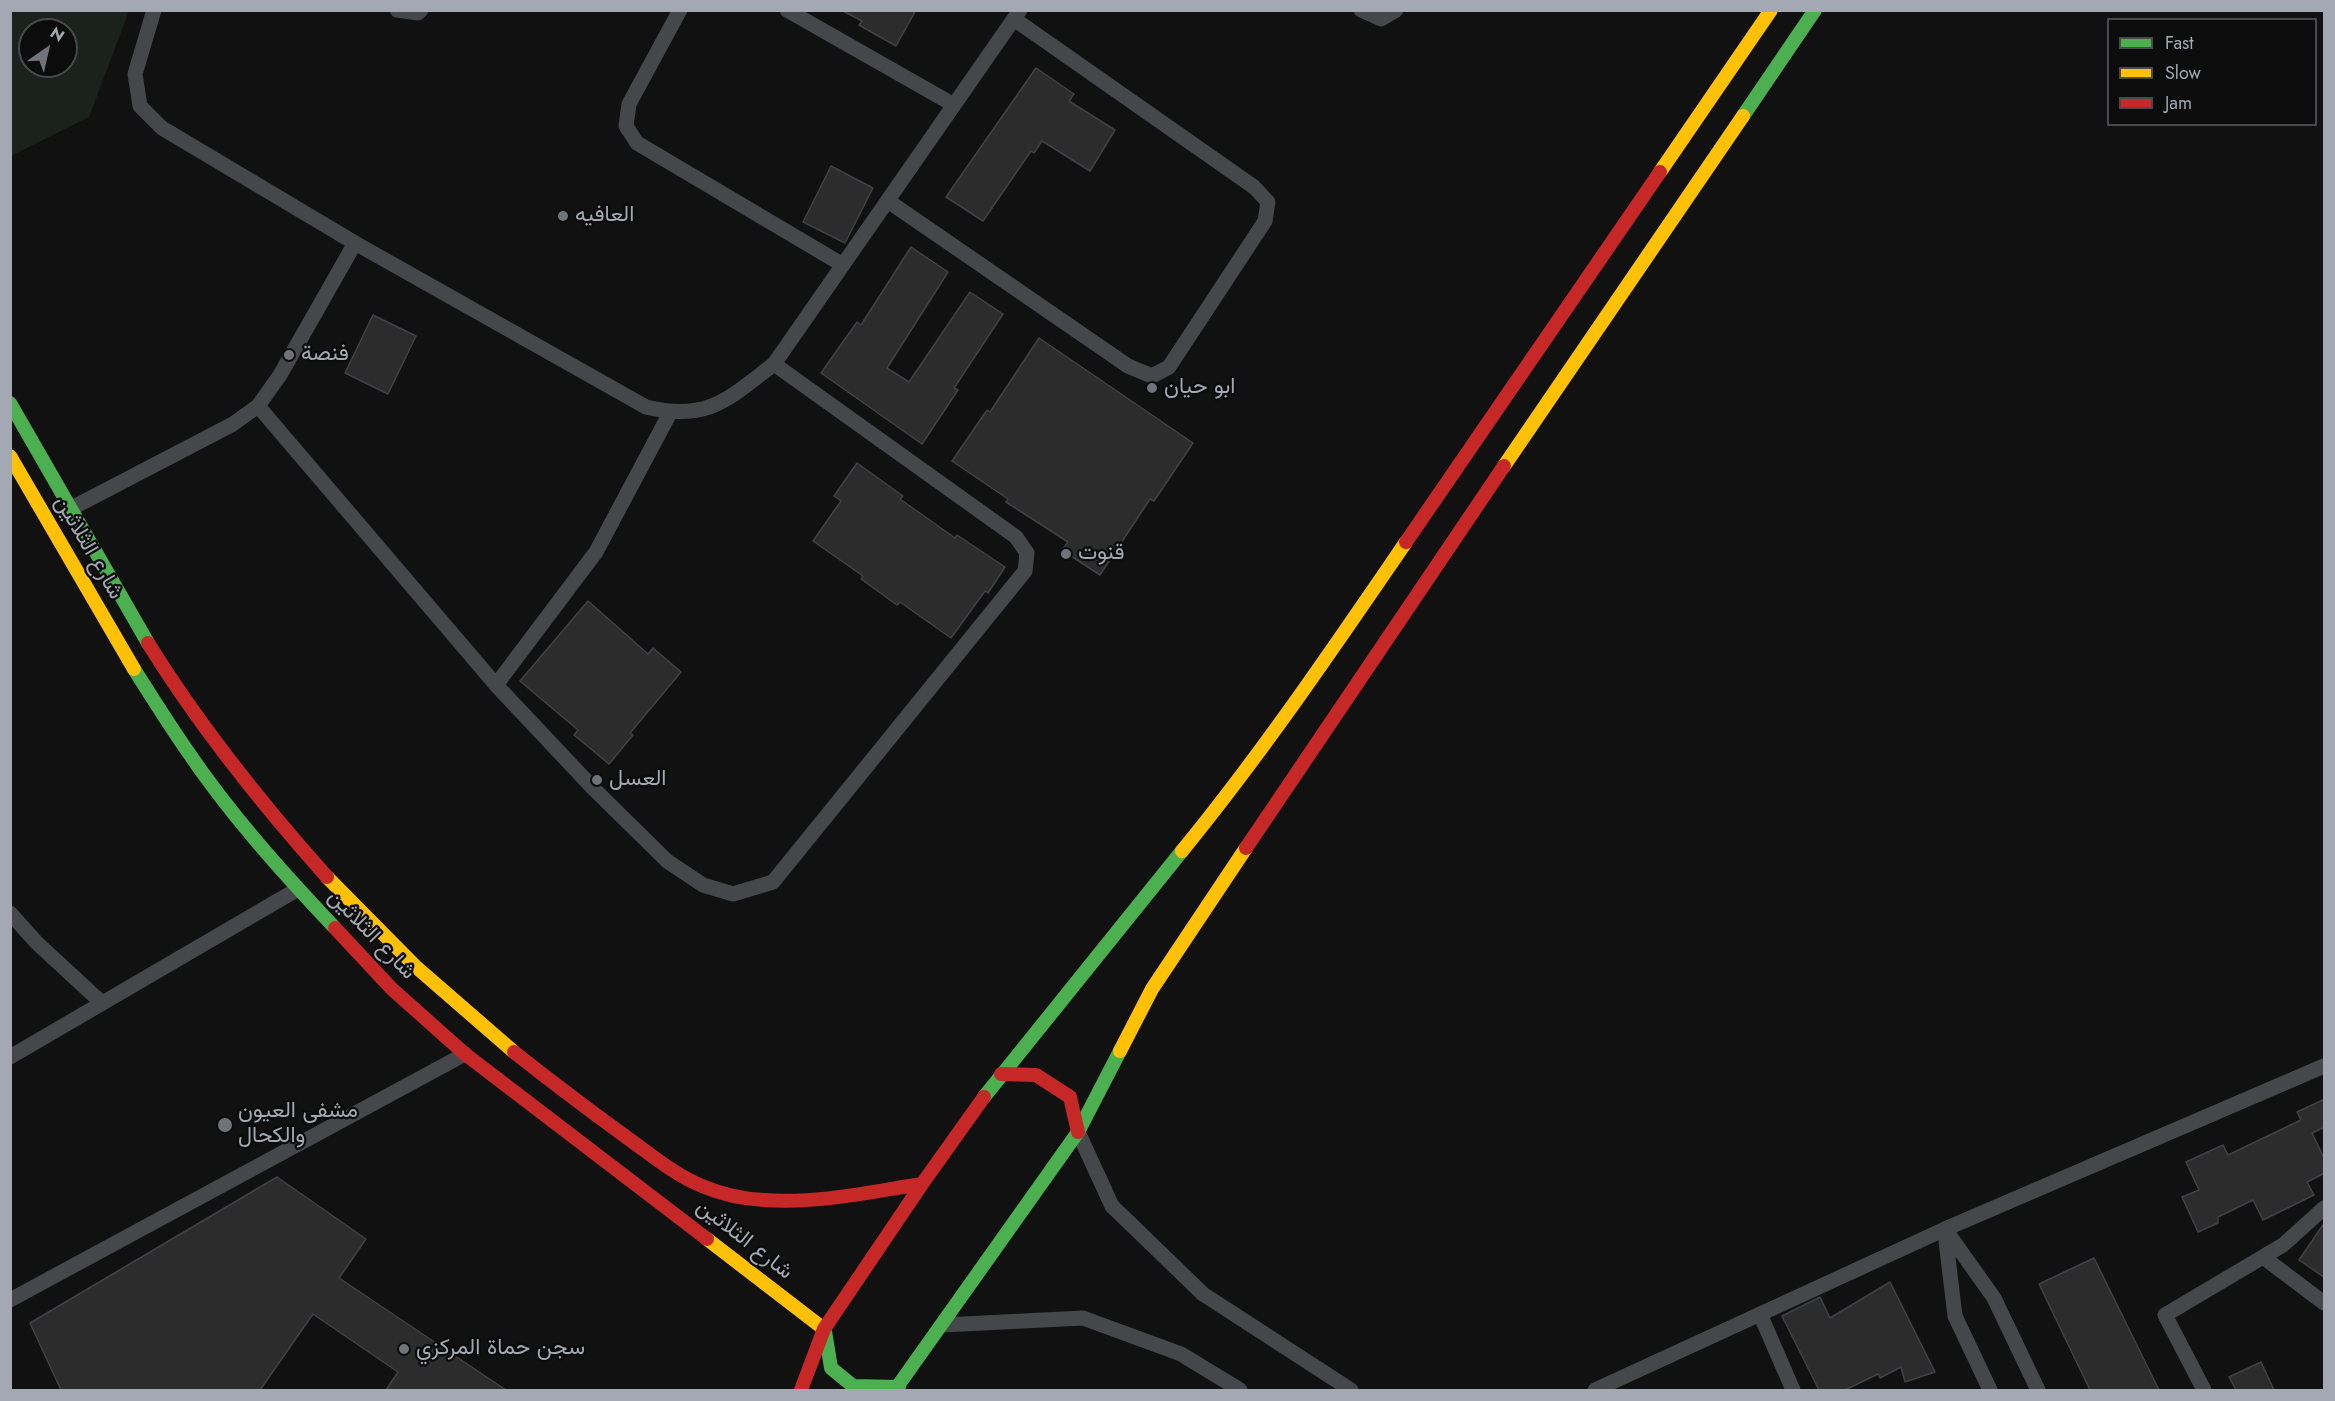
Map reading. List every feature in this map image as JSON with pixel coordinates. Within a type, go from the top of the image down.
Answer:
[{"type":"main road","points":[[801,1390],[824,1329],[922,1184],[1001,1074],[1224,800],[1306,688],[1771,10]]},
{"type":"main road","points":[[824,1329],[831,1368],[853,1386],[897,1388],[1078,1132],[1152,989],[1337,710],[1815,10]]},
{"type":"main road","points":[[10,403],[144,636],[209,734],[403,977],[485,1028],[598,1117],[683,1177],[702,1186],[743,1198],[776,1201],[816,1199],[922,1184]]},
{"type":"main road","name":"شارع الثلاثين","points":[[10,456],[123,651],[187,751],[298,889],[403,977],[465,1054],[824,1329]]},
{"type":"main road","points":[[123,651],[144,636]]},
{"type":"main road","points":[[1001,1074],[1036,1074],[1070,1097],[1078,1132]]},
{"type":"street","points":[[154,10],[135,74],[140,106],[162,128],[355,243],[646,407],[670,413],[696,412],[725,400],[774,364],[1017,15],[1254,188],[1269,202],[1265,221],[1169,367],[1152,376],[1128,366],[888,201]]},
{"type":"street","points":[[397,10],[418,13],[421,10]]},
{"type":"street","points":[[680,10],[628,104],[626,126],[637,143],[843,265]]},
{"type":"street","points":[[787,10],[954,105]]},
{"type":"street","points":[[1361,10],[1381,19],[1396,10]]},
{"type":"street","points":[[70,508],[233,424],[258,406],[280,375],[355,243]]},
{"type":"street","points":[[258,406],[496,685],[593,788],[667,861],[704,885],[733,894],[773,882],[1025,571],[1028,553],[1016,537],[774,364]]},
{"type":"street","points":[[496,685],[596,552],[670,413]]},
{"type":"street","points":[[10,1057],[298,889]]},
{"type":"street","points":[[10,913],[36,943],[102,1003]]},
{"type":"street","points":[[10,1300],[465,1054]]},
{"type":"street","points":[[1595,1390],[1945,1229],[2325,1066]]},
{"type":"street","points":[[1078,1132],[1112,1206],[1203,1294],[1351,1390]]},
{"type":"street","points":[[2204,1390],[2165,1315],[2283,1245],[2325,1208]]},
{"type":"street","points":[[1945,1229],[1955,1316],[1990,1390]]},
{"type":"street","points":[[1945,1229],[1994,1298],[2038,1390]]},
{"type":"street","points":[[2263,1257],[2325,1303]]},
{"type":"street","points":[[1760,1314],[1793,1390]]},
{"type":"street","points":[[943,1325],[1083,1318],[1181,1354],[1240,1390]]},
{"type":"shaded area","points":[[11,10],[129,11],[89,117],[11,156]]},
{"type":"building","points":[[841,10],[916,10],[896,46],[859,25],[862,21]]},
{"type":"building","points":[[1036,68],[1074,94],[1069,101],[1115,130],[1090,171],[1042,141],[1034,153],[1031,151],[983,221],[946,197]]},
{"type":"building","points":[[831,166],[873,188],[845,243],[803,222]]},
{"type":"building","points":[[911,247],[948,272],[887,368],[909,382],[970,292],[1003,314],[954,388],[958,390],[922,444],[821,373],[857,322],[861,325]]},
{"type":"building","points":[[373,315],[416,336],[388,394],[345,373]]},
{"type":"building","points":[[1039,338],[1193,443],[1154,501],[1150,499],[1100,575],[1062,550],[1068,542],[1006,502],[1008,499],[952,461],[987,410],[990,412]]},
{"type":"building","points":[[857,463],[903,496],[900,499],[955,538],[957,535],[1005,567],[988,593],[985,591],[951,638],[900,602],[897,605],[861,579],[863,576],[813,541],[841,501],[834,496]]},
{"type":"building","points":[[588,601],[648,654],[653,648],[681,672],[630,733],[633,735],[609,764],[574,735],[578,730],[520,681]]},
{"type":"building","points":[[2325,1099],[2325,1127],[2312,1133],[2325,1160],[2325,1173],[2307,1182],[2314,1195],[2263,1220],[2253,1200],[2218,1217],[2218,1223],[2198,1232],[2182,1197],[2199,1190],[2186,1162],[2223,1145],[2228,1155],[2301,1120],[2297,1112]]},
{"type":"building","points":[[277,1177],[366,1239],[339,1278],[506,1390],[386,1390],[398,1372],[313,1314],[260,1390],[61,1390],[30,1323]]},
{"type":"building","points":[[2325,1222],[2325,1278],[2299,1260]]},
{"type":"building","points":[[2094,1258],[2159,1390],[2090,1390],[2039,1284]]},
{"type":"building","points":[[1890,1282],[1935,1372],[1905,1382],[1901,1367],[1880,1378],[1878,1374],[1845,1390],[1819,1390],[1782,1316],[1820,1297],[1830,1318]]},
{"type":"building","points":[[2261,1362],[2274,1390],[2236,1390],[2229,1377]]},
{"type":"traffic: fast","points":[[1743,116],[1815,10]]},
{"type":"traffic: fast","points":[[10,403],[148,643]]},
{"type":"traffic: fast","points":[[134,669],[179,739],[220,796],[276,864],[335,928]]},
{"type":"traffic: fast","points":[[984,1097],[1182,851]]},
{"type":"traffic: fast","points":[[895,1390],[1078,1132],[1120,1051]]},
{"type":"traffic: fast","points":[[825,1331],[831,1368],[853,1386],[899,1387]]},
{"type":"traffic: slow","points":[[1660,172],[1771,10]]},
{"type":"traffic: slow","points":[[1504,466],[1743,116]]},
{"type":"traffic: slow","points":[[10,456],[134,669]]},
{"type":"traffic: slow","points":[[1182,851],[1212,814],[1325,660],[1406,542]]},
{"type":"traffic: slow","points":[[1120,1051],[1152,989],[1246,848]]},
{"type":"traffic: slow","points":[[327,877],[415,966],[514,1052]]},
{"type":"traffic: slow","points":[[707,1239],[824,1329]]},
{"type":"traffic: jam","points":[[1406,542],[1660,172]]},
{"type":"traffic: jam","points":[[1246,848],[1504,466]]},
{"type":"traffic: jam","points":[[148,643],[232,764],[327,877]]},
{"type":"traffic: jam","points":[[335,928],[392,989],[465,1054],[707,1239]]},
{"type":"traffic: jam","points":[[514,1052],[666,1166],[693,1182],[717,1191],[740,1197],[784,1201],[843,1196],[922,1184]]},
{"type":"traffic: jam","points":[[1001,1074],[1036,1075],[1070,1097],[1078,1132]]},
{"type":"traffic: jam","points":[[801,1390],[824,1329],[984,1097]]},
{"type":"place","name":"العافيه","points":[[563,216]]},
{"type":"place","name":"فنصة","points":[[289,355]]},
{"type":"place","name":"ابو حيان","points":[[1152,388]]},
{"type":"place","name":"قنوت","points":[[1066,554]]},
{"type":"place","name":"العسل","points":[[597,780]]},
{"type":"place","name":"مشفى العيون والكحال","points":[[225,1125]]},
{"type":"place","name":"سجن حماة المركزي","points":[[404,1349]]}]
